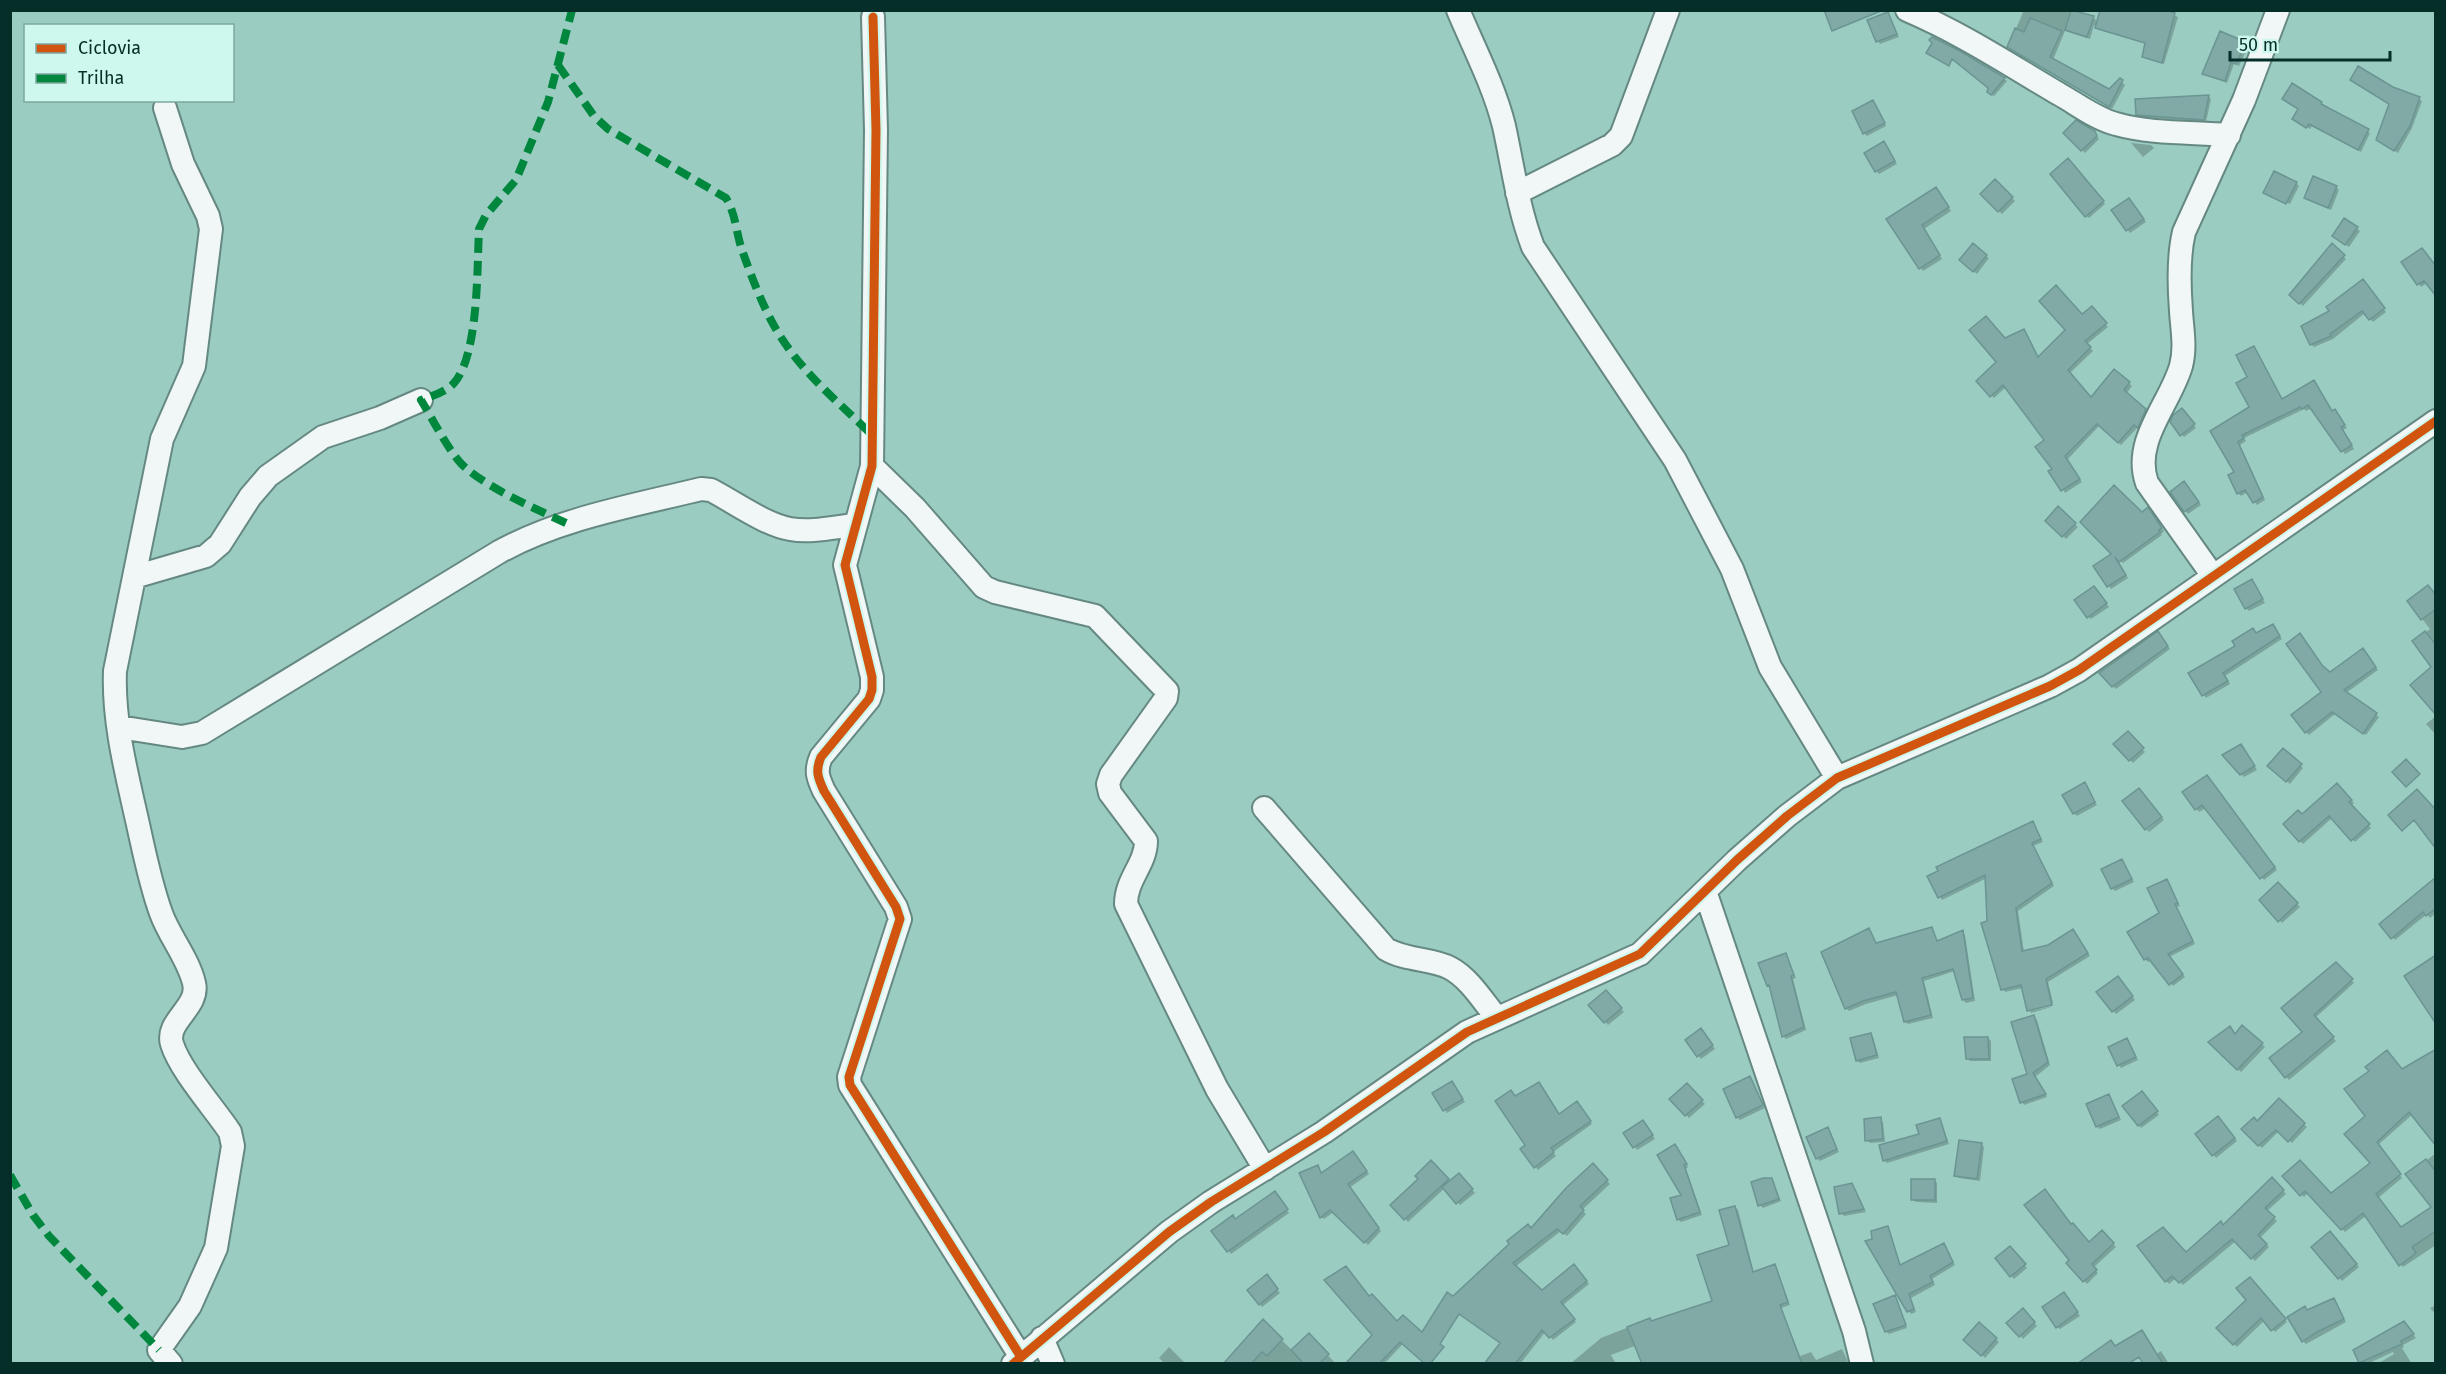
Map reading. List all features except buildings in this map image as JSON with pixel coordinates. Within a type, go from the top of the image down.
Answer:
[{"type":"street","points":[[1458,10],[1494,95],[1503,125],[1523,223],[1533,247],[1554,282],[1675,460],[1732,569],[1770,667],[1837,778]]},
{"type":"street","points":[[1517,193],[1612,145],[1621,135],[1668,10]]},
{"type":"street","points":[[1907,10],[1947,27],[2017,70],[2114,124],[2149,130],[2229,135]]},
{"type":"street","points":[[2214,576],[2147,483],[2143,470],[2147,437],[2176,382],[2182,361],[2184,330],[2181,311],[2180,249],[2184,232],[2229,135],[2278,10]]},
{"type":"street","points":[[873,17],[876,141],[872,466],[845,565],[872,677],[872,690],[868,699],[821,757],[816,767],[818,779],[824,791],[896,907],[900,919],[850,1070],[850,1085],[1017,1360],[1169,1232],[1211,1202],[1324,1132],[1467,1032],[1640,954],[1787,816],[1837,778],[2050,686],[2079,670],[2436,421]]},
{"type":"street","points":[[165,108],[183,164],[208,216],[211,229],[194,366],[162,439],[115,671],[114,693],[123,754],[153,890],[162,916],[194,981],[193,999],[172,1031],[172,1043],[180,1061],[230,1132],[233,1146],[216,1248],[190,1306],[159,1350],[171,1364]]},
{"type":"street","points":[[134,577],[206,556],[220,544],[250,496],[268,476],[323,437],[380,418],[421,400]]},
{"type":"street","points":[[872,466],[915,508],[984,587],[995,592],[1095,616],[1167,691],[1166,698],[1111,775],[1108,784],[1110,793],[1146,842],[1146,850],[1126,890],[1126,904],[1217,1089],[1265,1169]]},
{"type":"street","points":[[119,727],[182,736],[202,733],[499,552],[525,538],[566,523],[701,489],[711,490],[789,529],[855,525]]},
{"type":"street","points":[[1264,808],[1386,949],[1395,954],[1449,968],[1463,978],[1496,1017]]},
{"type":"street","points":[[1705,891],[1854,1331],[1863,1364]]},
{"type":"street","points":[[1042,1338],[1053,1364]]},
{"type":"marked path","points":[[566,523],[493,487],[467,469],[448,446],[421,400],[447,389],[462,370],[468,352],[475,309],[479,229],[486,215],[516,180],[548,102],[572,10]]},
{"type":"marked path","points":[[558,65],[594,116],[608,129],[726,198],[732,210],[750,273],[787,347],[827,392],[872,435]]},
{"type":"marked path","points":[[10,1175],[33,1215],[49,1236],[159,1350]]},
{"type":"cycle path","points":[[873,17],[876,130],[872,466],[845,565],[872,677],[872,690],[869,699],[821,757],[818,770],[824,791],[896,907],[900,919],[849,1077],[850,1085],[1021,1357]]},
{"type":"cycle path","points":[[1013,1364],[1169,1232],[1211,1202],[1324,1132],[1467,1032],[1640,954],[1737,860],[1787,816],[1837,778],[2050,686],[2079,670],[2436,421]]}]
